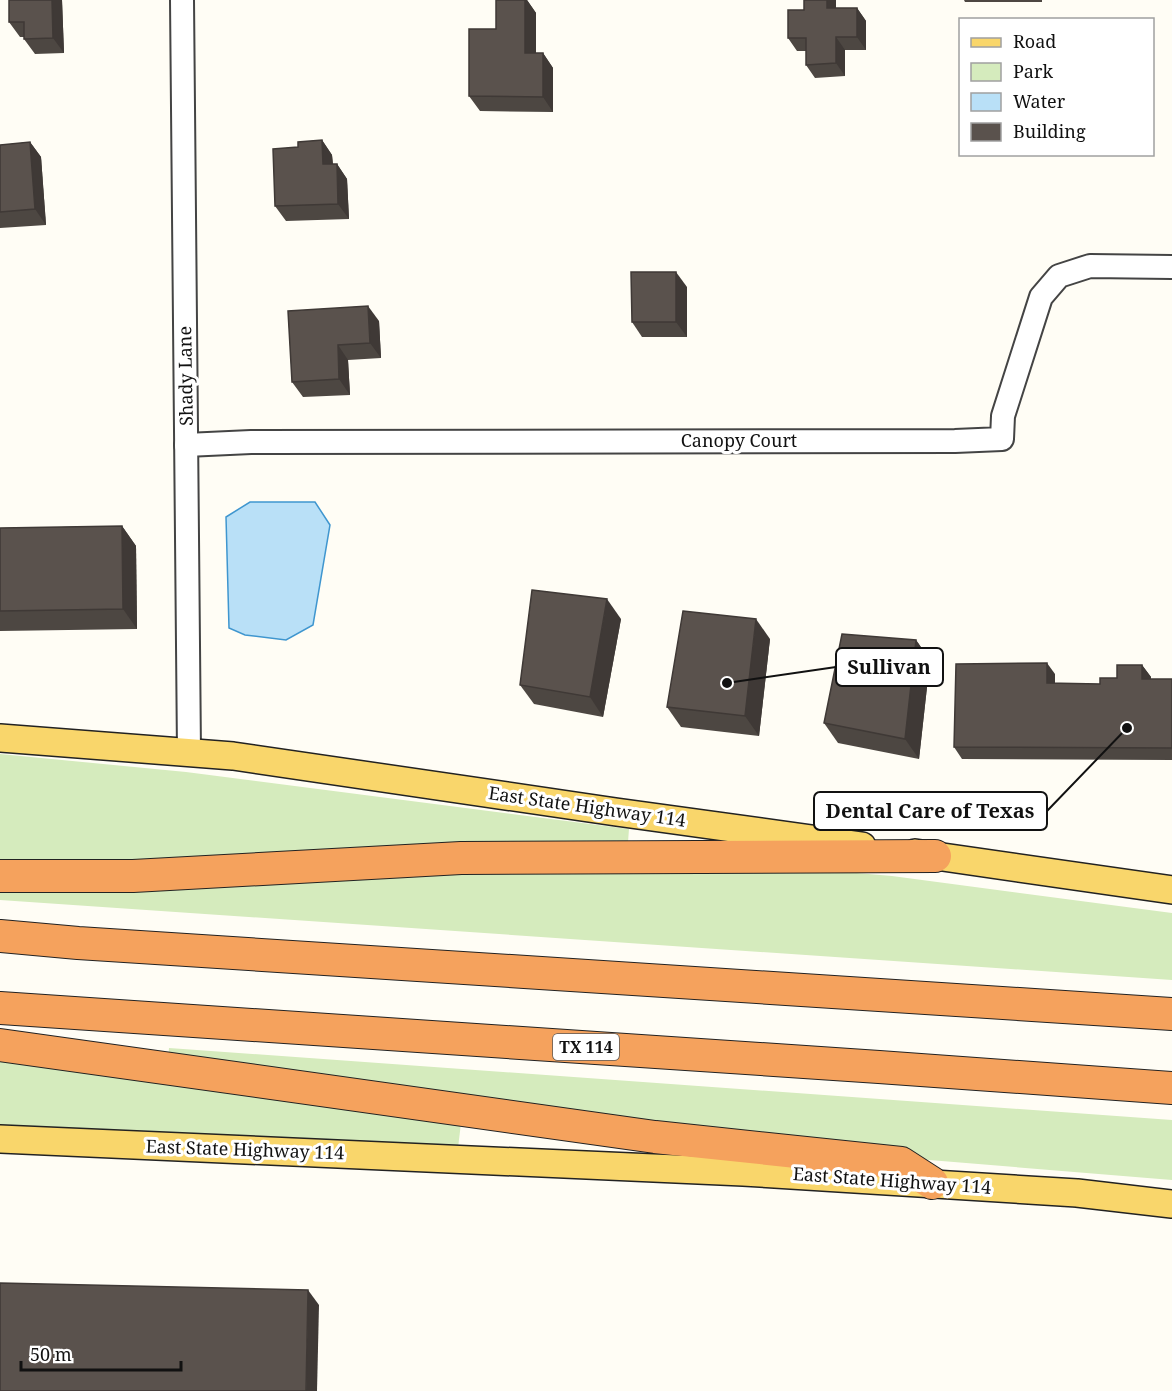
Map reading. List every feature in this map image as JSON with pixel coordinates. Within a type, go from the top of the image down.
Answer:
[{"type":"highway","points":[[0,876],[133,876],[461,858],[935,855]]},
{"type":"highway","points":[[0,936],[78,943],[1172,1014]]},
{"type":"highway","name":"TX 114","points":[[0,1008],[879,1066],[1172,1088]]},
{"type":"highway","points":[[0,1045],[655,1137],[901,1163],[932,1183]]},
{"type":"main road","name":"East State Highway 114","points":[[0,738],[233,756],[1172,890]]},
{"type":"main road","name":"East State Highway 114","points":[[0,1139],[731,1171],[1077,1193],[1172,1204]]},
{"type":"street","name":"Shady Lane","points":[[182,0],[189,752]]},
{"type":"street","name":"Canopy Court","points":[[186,445],[261,442],[954,441],[1002,439],[1003,416],[1041,297],[1059,276],[1090,266],[1172,267]]},
{"type":"green space","points":[[0,754],[186,772],[629,829],[628,842],[547,842],[0,869]]},
{"type":"green space","points":[[740,863],[892,876],[1172,913],[1172,980],[0,900],[0,889]]},
{"type":"green space","points":[[169,1048],[1172,1120],[1172,1180],[856,1154],[168,1060]]},
{"type":"green space","points":[[0,1057],[461,1123],[458,1148],[0,1125]]},
{"type":"water","points":[[250,502],[315,502],[330,525],[313,625],[286,640],[245,635],[229,628],[226,517]]},
{"type":"building","points":[[9,0],[52,0],[53,38],[24,39],[24,22],[9,22]]},
{"type":"building","points":[[496,0],[525,0],[525,53],[543,53],[543,97],[469,96],[469,29],[496,29]]},
{"type":"building","points":[[804,0],[827,0],[827,8],[857,8],[857,37],[836,37],[836,63],[806,65],[806,38],[788,38],[788,10],[804,10]]},
{"type":"building","points":[[322,140],[323,164],[337,164],[338,204],[275,206],[273,149],[298,147],[298,142]]},
{"type":"building","points":[[30,142],[35,209],[0,212],[0,145]]},
{"type":"building","points":[[631,272],[676,272],[676,322],[632,322]]},
{"type":"building","points":[[368,306],[370,343],[338,345],[339,379],[292,382],[288,311]]},
{"type":"building","points":[[122,526],[123,609],[0,611],[0,528]]},
{"type":"building","points":[[532,590],[607,599],[590,697],[520,685]]},
{"type":"building","points":[[683,611],[756,619],[745,716],[667,707]]},
{"type":"building","points":[[842,634],[916,640],[905,739],[824,723]]},
{"type":"building","points":[[1047,663],[1047,683],[1100,684],[1100,678],[1117,678],[1117,665],[1142,665],[1142,679],[1172,679],[1172,748],[954,747],[956,664]]},
{"type":"building","points":[[0,1283],[308,1290],[306,1391],[0,1391]]},
{"type":"place","name":"Sullivan","points":[[727,683]]},
{"type":"place","name":"Dental Care of Texas","points":[[1127,728]]}]
